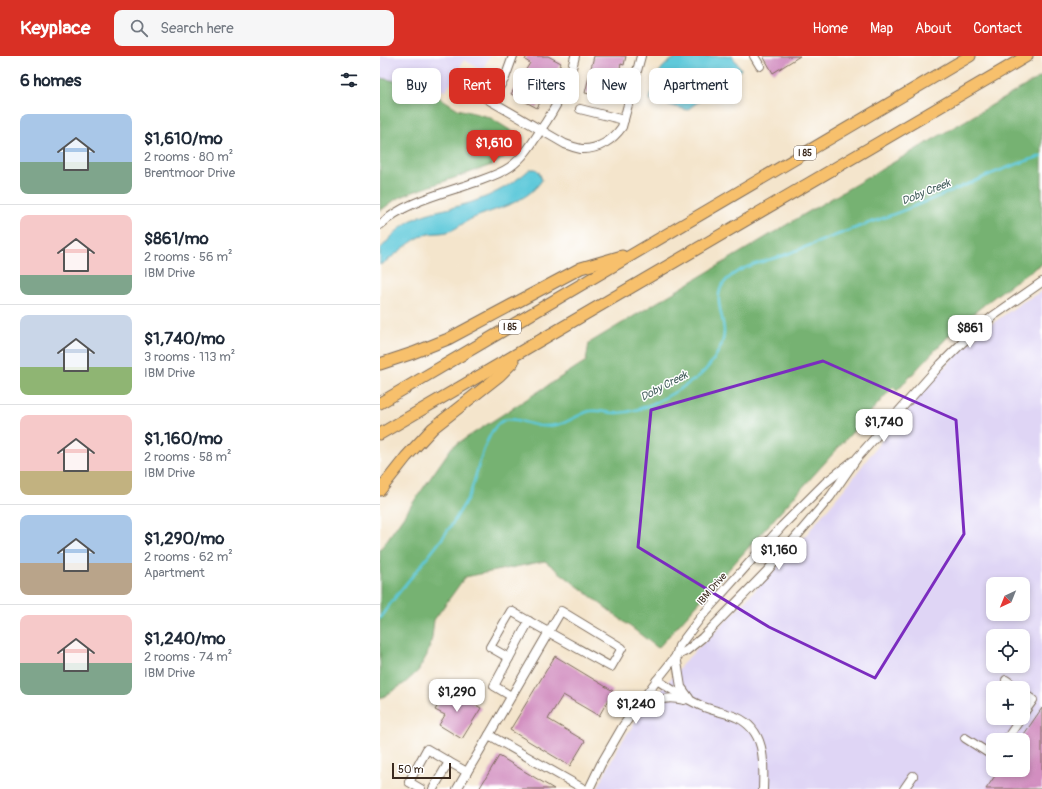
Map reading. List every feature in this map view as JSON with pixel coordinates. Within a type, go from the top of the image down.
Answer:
[{"type":"highway","name":"I 85","points":[[380,402],[970,56]]},
{"type":"highway","points":[[380,434],[1027,56]]},
{"type":"highway","points":[[380,364],[448,339],[581,268],[639,250]]},
{"type":"highway","points":[[380,490],[406,457],[434,428],[499,376],[523,351]]},
{"type":"street","points":[[505,78],[513,56]]},
{"type":"street","points":[[380,225],[388,217],[406,206],[491,176],[510,167],[525,153],[540,131],[565,88],[575,56]]},
{"type":"street","points":[[496,104],[540,131],[565,144],[581,149],[593,147],[605,143],[615,136],[622,127],[641,56]]},
{"type":"street","points":[[754,56],[760,66]]},
{"type":"street","points":[[580,109],[624,120]]},
{"type":"street","name":"IBM Drive","points":[[676,656],[686,652],[702,638],[766,571],[830,497],[857,458],[904,404],[962,343],[993,316],[1042,282]]},
{"type":"street","name":"IBM Drive","points":[[588,789],[612,743],[631,714],[676,656],[679,646],[701,617],[761,548],[825,483],[857,458]]},
{"type":"street","points":[[457,789],[548,632],[561,611],[622,648],[610,667],[548,632],[529,621],[511,611],[490,647],[509,658]]},
{"type":"street","points":[[511,696],[494,686],[529,621]]},
{"type":"street","points":[[676,656],[681,687],[686,696],[694,703]]},
{"type":"street","points":[[657,680],[677,694],[694,703],[714,711],[737,717],[755,732],[763,752],[763,789]]},
{"type":"street","points":[[631,714],[649,702],[664,698],[674,698],[694,703]]},
{"type":"street","points":[[489,735],[584,789]]},
{"type":"street","points":[[965,738],[986,752]]},
{"type":"street","points":[[421,789],[409,782],[427,749],[467,772]]},
{"type":"street","points":[[433,789],[449,762]]},
{"type":"street","points":[[904,789],[913,776]]},
{"type":"highlighted area","points":[[823,361],[956,420],[964,534],[875,678],[769,627],[638,547],[651,410]]},
{"type":"shaded area","points":[[380,56],[490,56],[483,68],[478,68],[464,60],[459,68],[449,68],[449,86],[446,91],[441,90],[441,68],[392,68],[392,80],[380,78]]},
{"type":"shaded area","points":[[1042,291],[1042,789],[597,789],[620,744],[638,718],[686,660],[732,615],[800,542],[930,383],[961,350],[989,326],[1021,303]]},
{"type":"green space","points":[[1042,76],[1042,264],[975,312],[934,351],[897,391],[893,387],[658,648],[545,561],[465,577],[434,620],[432,638],[427,655],[418,671],[405,683],[380,699],[380,550],[452,447],[586,361],[589,343],[803,215]]},
{"type":"green space","points":[[380,78],[392,80],[392,104],[441,104],[441,98],[458,109],[489,117],[518,135],[522,141],[512,152],[492,165],[413,192],[396,199],[380,211]]},
{"type":"water","points":[[678,56],[732,56],[740,68],[662,68]]},
{"type":"water","points":[[665,104],[695,104],[687,110]]},
{"type":"water","points":[[530,169],[536,169],[542,180],[528,195],[510,204],[471,219],[450,231],[444,233],[427,234],[420,237],[380,265],[380,249],[400,228],[409,222],[420,216],[456,207],[489,195],[515,181]]},
{"type":"building","points":[[527,56],[548,56],[561,63],[558,68],[527,68],[530,63],[525,60]]},
{"type":"building","points":[[594,56],[626,56],[624,65],[621,64],[620,68],[591,68]]},
{"type":"building","points":[[763,56],[800,56],[773,73]]},
{"type":"building","points":[[530,104],[539,104],[537,108]]},
{"type":"building","points":[[555,656],[613,691],[599,716],[563,695],[548,719],[585,741],[570,766],[510,730]]},
{"type":"building","points":[[448,689],[481,708],[462,739],[439,725],[445,715],[435,710]]},
{"type":"building","points":[[1042,708],[1042,789],[986,789],[994,777],[1030,777],[1030,733],[1025,733]]},
{"type":"building","points":[[499,756],[554,789],[479,789]]},
{"type":"waterway","name":"Doby Creek","points":[[380,618],[442,539],[463,506],[471,491],[487,441],[498,424],[504,420],[513,419],[534,425],[547,426],[564,423],[590,411],[617,413],[627,412],[637,410],[657,402],[694,380],[714,359],[721,345],[724,332],[719,301],[720,289],[723,284],[736,272],[899,212],[995,172],[1042,156]]}]
